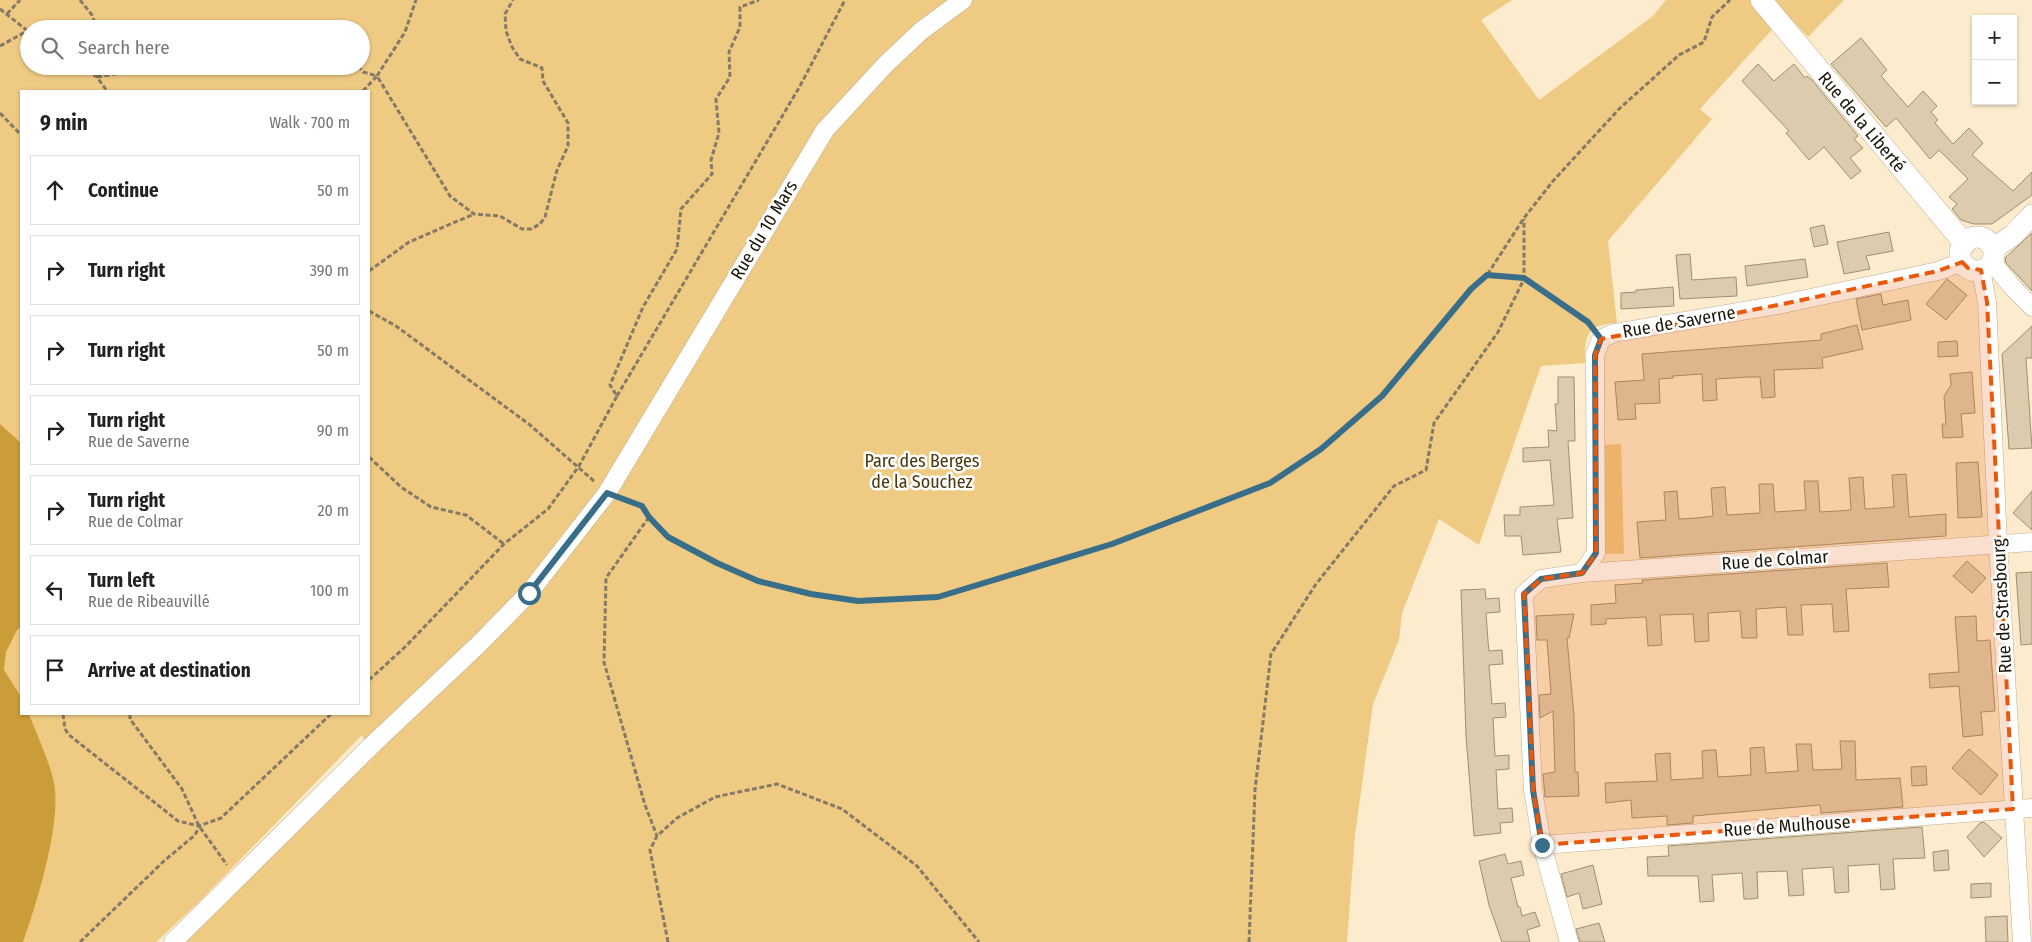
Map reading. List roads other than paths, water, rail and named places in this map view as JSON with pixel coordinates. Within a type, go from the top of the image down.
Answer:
[{"type":"street","name":"Rue du 10 Mars","points":[[173,942],[529,593],[607,493],[825,130],[886,64],[921,30],[963,0]]},
{"type":"street","name":"Rue de la Liberté","points":[[1761,0],[1963,253]]},
{"type":"street","points":[[2032,215],[2013,235],[1988,267],[1972,270],[1963,253],[1973,238],[1983,238],[1988,267],[2032,307]]},
{"type":"street","name":"Rue de Saverne","points":[[1582,573],[1596,553],[1595,355],[1601,339],[1614,333],[1796,301],[1938,271],[1963,253]]},
{"type":"street","points":[[1988,267],[2014,289]]},
{"type":"street","name":"Rue de Strasbourg","points":[[1988,267],[1998,544],[2022,942]]},
{"type":"street","name":"Rue de Colmar","points":[[1542,845],[1533,790],[1524,594],[1541,579],[1582,573],[2032,542]]},
{"type":"street","name":"Rue de Mulhouse","points":[[1542,845],[2032,808]]},
{"type":"street","points":[[1542,845],[1569,942]]},
{"type":"park label","name":"Parc des Berges de la Souchez","points":[[922,471]]}]
